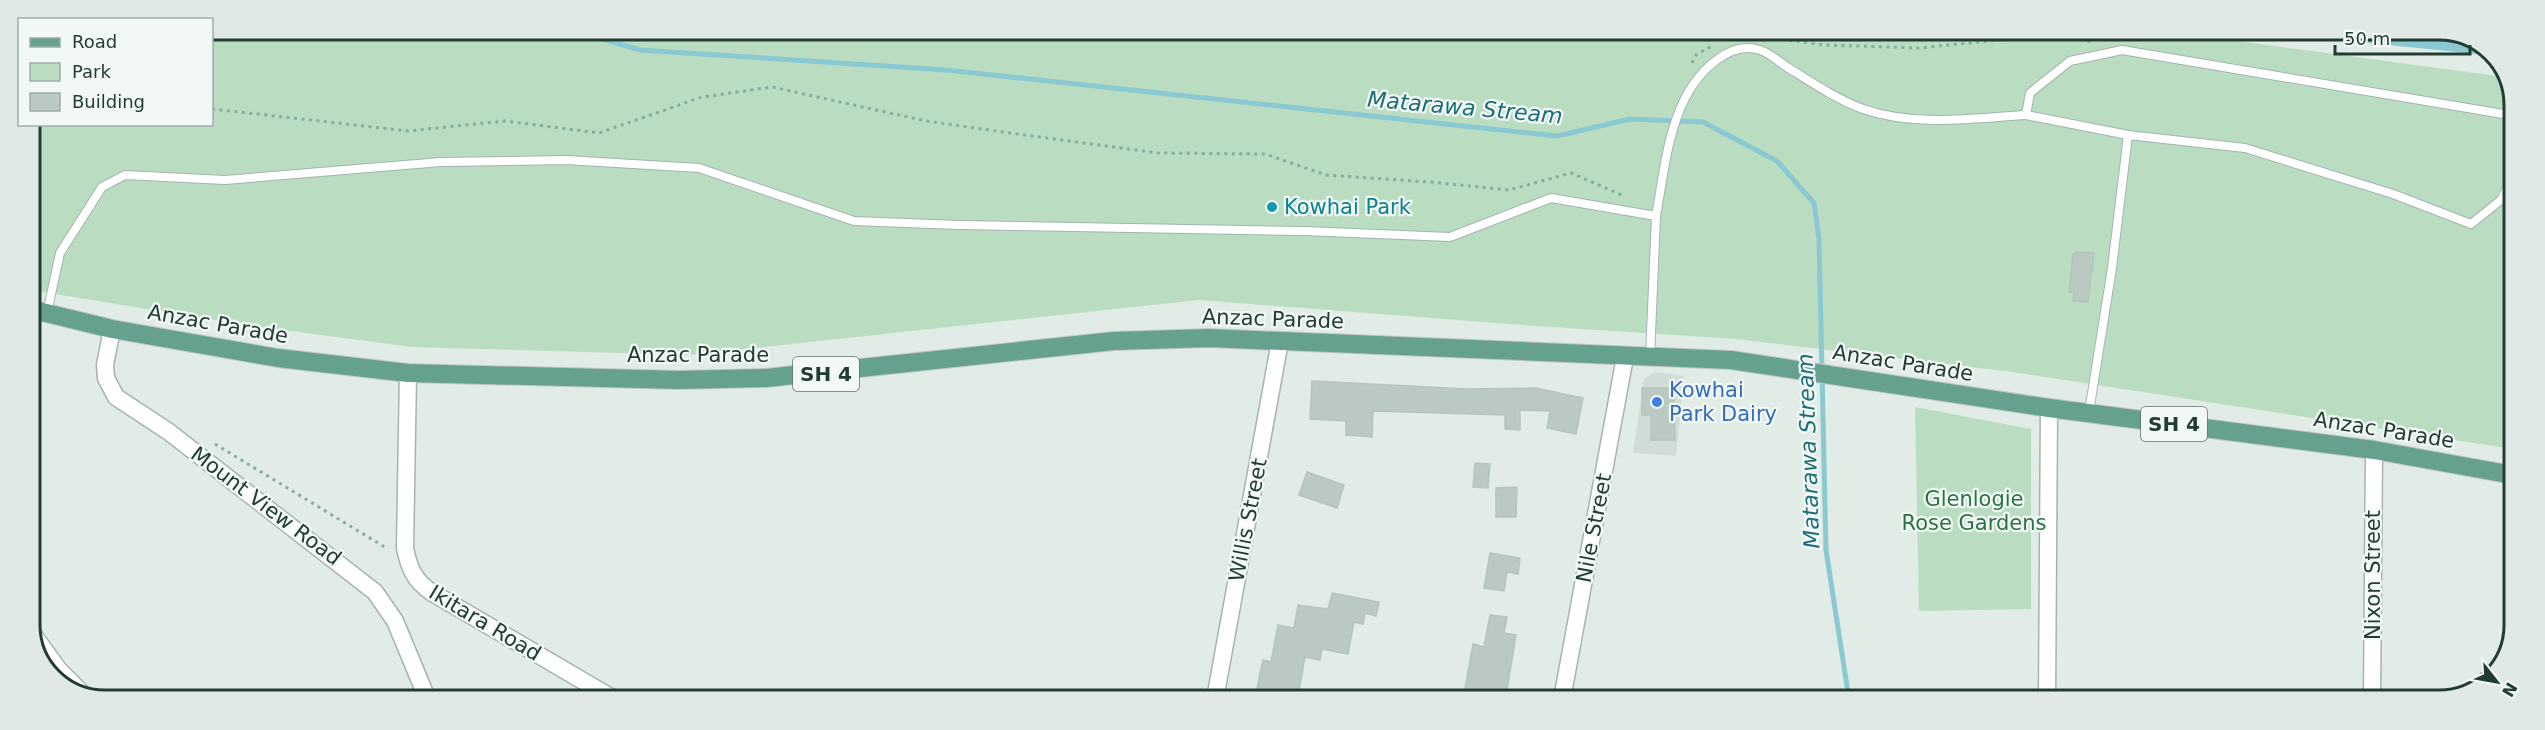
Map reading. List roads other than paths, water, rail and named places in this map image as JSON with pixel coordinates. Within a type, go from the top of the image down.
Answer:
[{"type":"main road","name":"Anzac Parade","points":[[41,311],[112,329],[278,358],[408,373],[679,380],[766,378],[1114,341],[1198,338],[1731,360],[2049,408],[2374,450],[2504,473]]},
{"type":"street","name":"Mount View Road","points":[[112,329],[105,365],[110,389],[126,405],[199,454],[375,592],[395,621],[424,690]]},
{"type":"street","name":"Willis Street","points":[[1217,690],[1280,341]]},
{"type":"street","name":"Nile Street","points":[[1564,690],[1625,357]]},
{"type":"street","name":"Ikitara Road","points":[[408,373],[405,548],[413,576],[431,592],[598,690]]},
{"type":"street","points":[[2047,690],[2049,408]]},
{"type":"street","name":"Nixon Street","points":[[2372,690],[2374,450]]},
{"type":"lane","points":[[1650,357],[1656,216],[1671,137],[1684,100],[1703,70],[1728,51],[1746,48],[1762,50],[1838,98],[1892,117],[1930,119],[2026,115],[2128,135],[2245,148],[2393,194],[2471,224],[2501,200],[2504,194]]},
{"type":"lane","points":[[2026,115],[2030,93],[2070,61],[2122,50],[2504,114]]},
{"type":"lane","points":[[2089,412],[2112,268],[2128,135]]},
{"type":"lane","points":[[41,305],[60,253],[102,187],[125,175],[225,180],[441,162],[566,160],[655,165],[699,168],[854,221],[958,225],[1294,230],[1450,237],[1551,198],[1656,216]]},
{"type":"water","points":[[2350,41],[2448,41],[2464,45],[2479,54]]},
{"type":"waterway","name":"Matarawa Stream","points":[[610,41],[640,50],[946,70],[1557,136],[1630,119],[1703,122],[1777,161],[1814,203],[1819,239],[1826,550],[1848,690]]},
{"type":"place","name":"Kowhai Park","points":[[1272,207]]},
{"type":"place","name":"Kowhai Park Dairy","points":[[1657,402]]},
{"type":"park label","name":"Glenlogie Rose Gardens","points":[[1974,511]]}]
